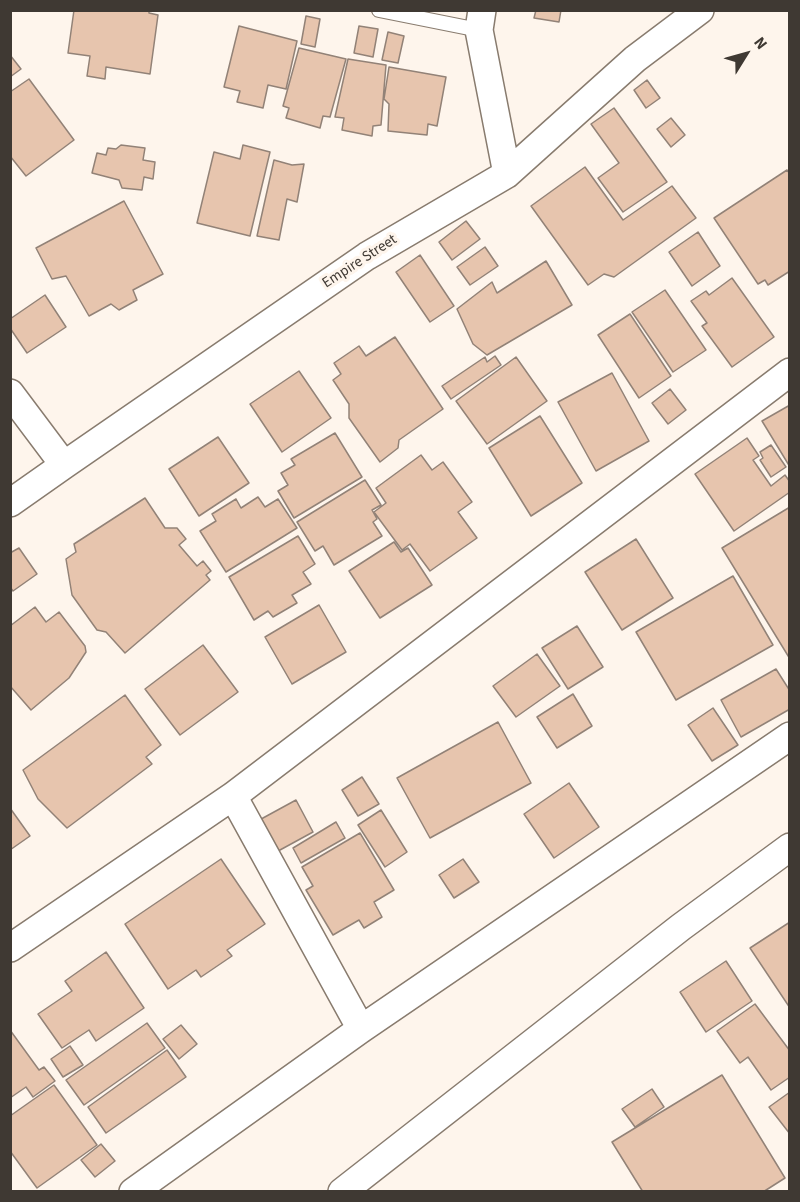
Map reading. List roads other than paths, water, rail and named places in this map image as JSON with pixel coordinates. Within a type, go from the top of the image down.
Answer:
[{"type":"street","name":"Empire Street","points":[[10,503],[367,256],[507,174],[635,59],[700,10]]},
{"type":"street","points":[[480,20],[507,174]]},
{"type":"street","points":[[10,948],[233,796],[789,372]]},
{"type":"street","points":[[10,393],[64,465]]},
{"type":"street","points":[[133,1191],[360,1029],[789,736]]},
{"type":"street","points":[[233,796],[360,1029]]},
{"type":"street","points":[[342,1191],[681,927],[789,847]]},
{"type":"lane","points":[[379,10],[480,20]]}]
